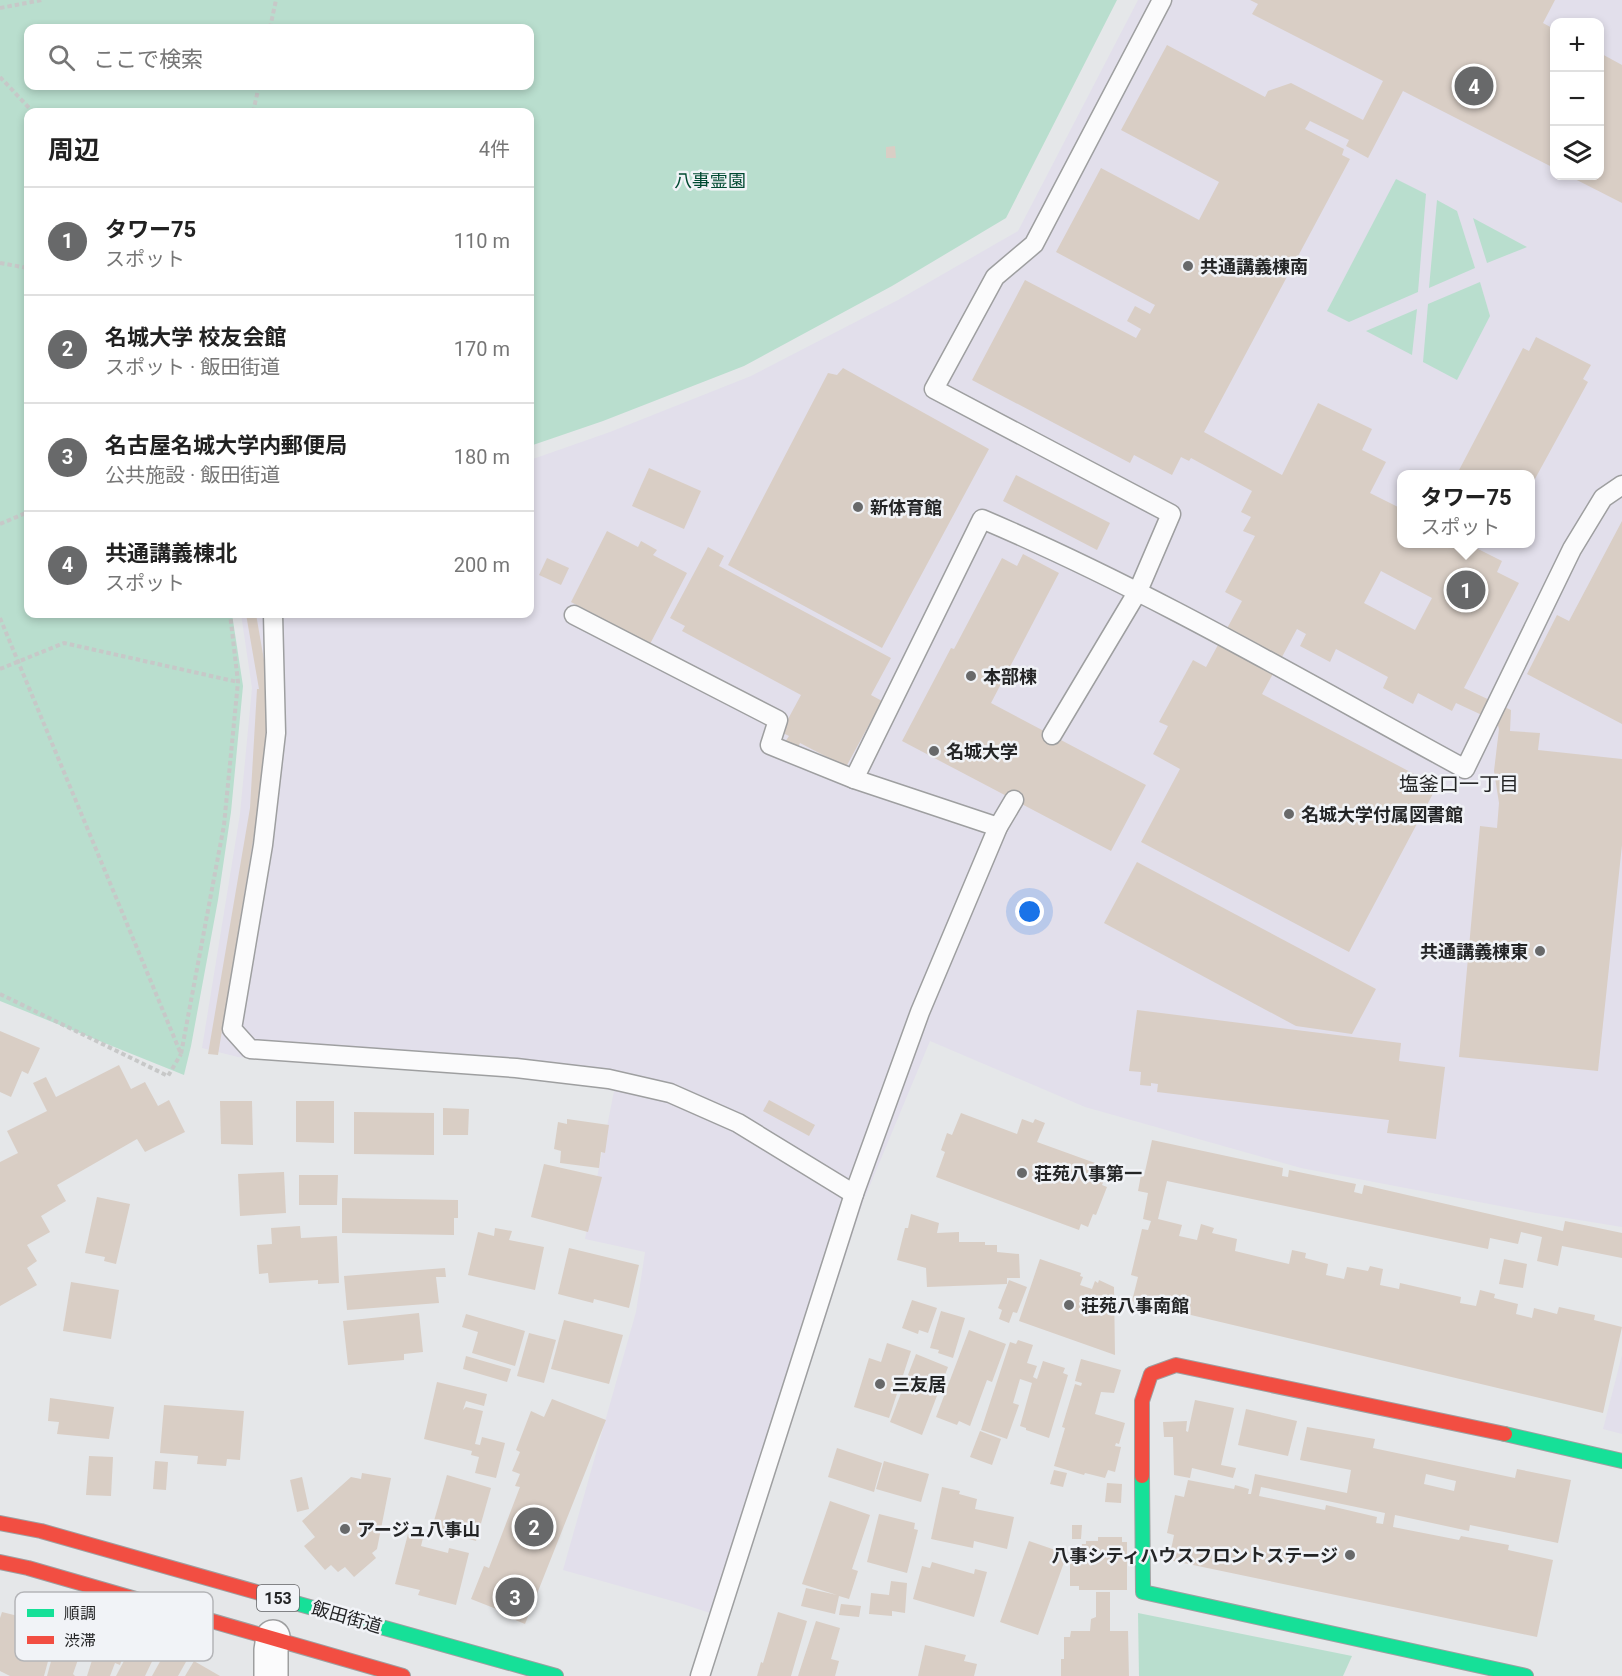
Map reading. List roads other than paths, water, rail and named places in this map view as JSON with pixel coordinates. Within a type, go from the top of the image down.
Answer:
[{"type":"main road","points":[[1526,1676],[1143,1592],[1142,1401],[1151,1374],[1176,1365],[1453,1422],[1622,1461]]},
{"type":"main road","name":"飯田街道","points":[[0,1523],[64,1538],[556,1676]]},
{"type":"main road","name":"153","points":[[0,1562],[113,1592]]},
{"type":"main road","name":"153","points":[[213,1620],[403,1676]]},
{"type":"street","points":[[272,1676],[273,1637]]},
{"type":"lane","points":[[1053,735],[1138,591],[1171,514],[934,388],[995,277],[1034,244],[1162,0]]},
{"type":"lane","points":[[854,779],[982,519],[1138,591],[1465,769],[1572,549],[1603,498],[1622,485]]},
{"type":"lane","points":[[574,615],[778,720],[770,745],[854,779],[998,827]]},
{"type":"lane","points":[[273,618],[276,733],[262,845],[232,1029],[250,1049],[516,1068],[609,1079],[670,1093],[738,1123],[854,1194]]},
{"type":"lane","points":[[700,1676],[854,1194],[920,1012],[998,827],[1014,800]]},
{"type":"place","name":"共通講義棟北","points":[[1474,86]]},
{"type":"place","name":"共通講義棟南","points":[[1188,266]]},
{"type":"place","name":"新体育館","points":[[858,507]]},
{"type":"place","name":"タワー75","points":[[1466,590]]},
{"type":"place","name":"本部棟","points":[[971,676]]},
{"type":"place","name":"名城大学","points":[[934,751]]},
{"type":"place","name":"名城大学付属図書館","points":[[1289,814]]},
{"type":"place","name":"共通講義棟東","points":[[1540,951]]},
{"type":"place","name":"荘苑八事第一","points":[[1022,1173]]},
{"type":"place","name":"荘苑八事南館","points":[[1069,1305]]},
{"type":"place","name":"三友居","points":[[880,1384]]},
{"type":"place","name":"名城大学 校友会館","points":[[534,1527]]},
{"type":"place","name":"アージュ八事山","points":[[345,1529]]},
{"type":"place","name":"八事シティハウスフロントステージ","points":[[1350,1555]]},
{"type":"place","name":"名古屋名城大学内郵便局","points":[[515,1597]]},
{"type":"district","name":"塩釜口一丁目","points":[[1459,784]]},
{"type":"park label","name":"八事霊園","points":[[710,180]]}]
